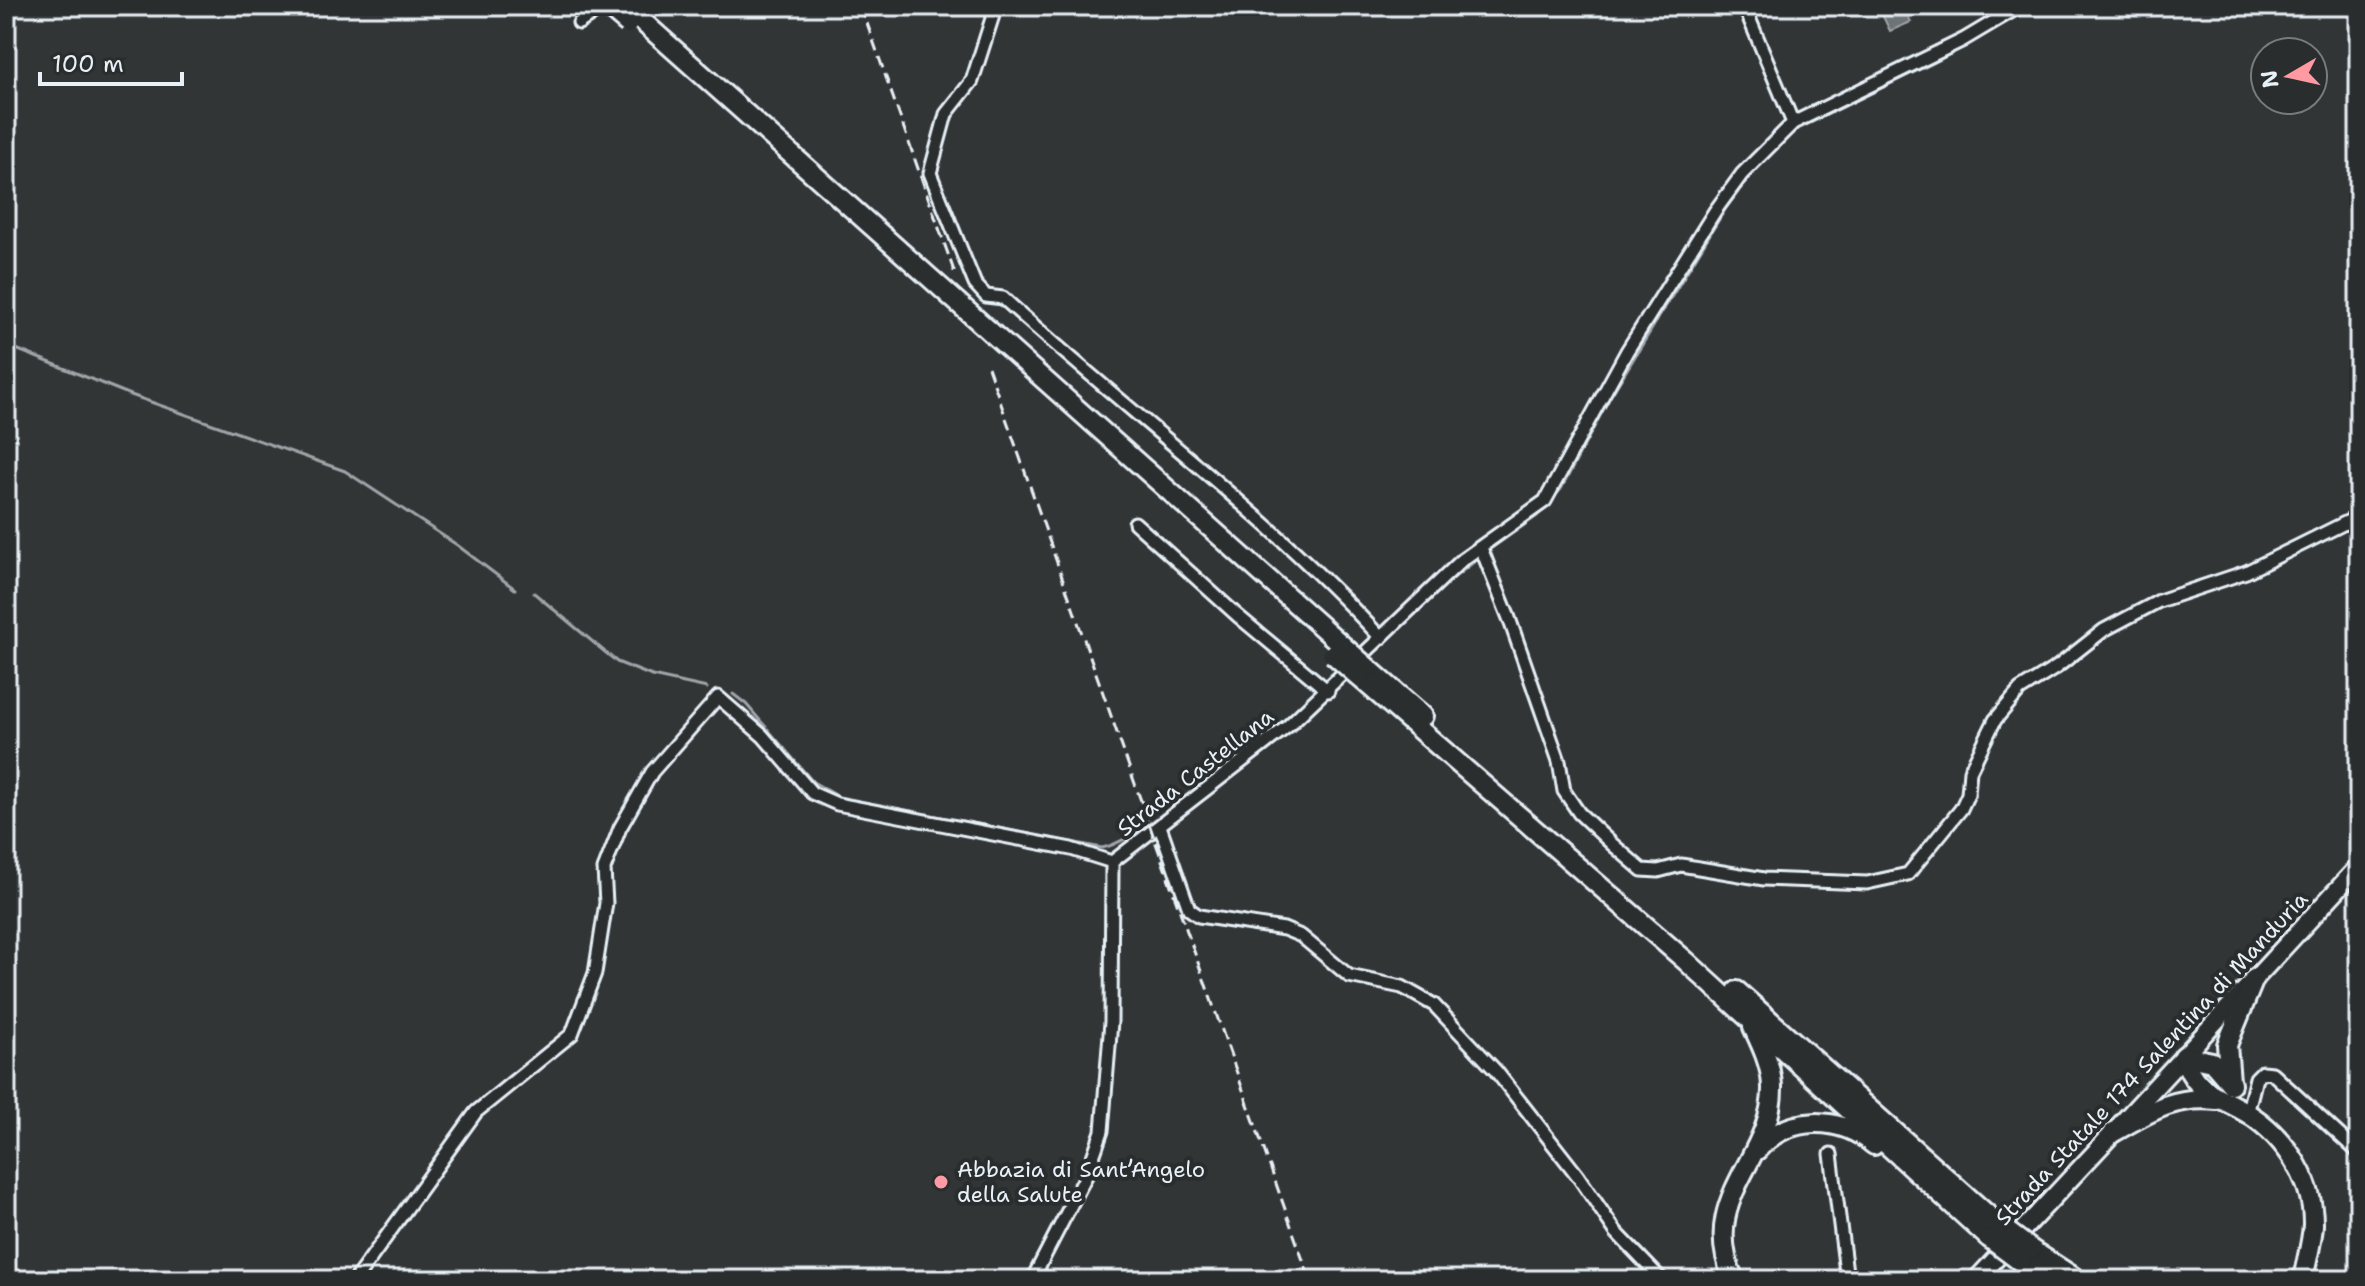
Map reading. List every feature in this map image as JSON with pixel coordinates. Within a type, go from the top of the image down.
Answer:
[{"type":"highway","points":[[607,6],[632,17],[1994,1232]]},
{"type":"highway","points":[[1364,672],[1928,1182],[2026,1256],[2051,1280]]},
{"type":"highway","points":[[2231,1084],[2227,1045],[2254,979]]},
{"type":"highway","points":[[1734,1280],[1724,1236],[1725,1210],[1764,1130],[1772,1087],[1768,1061],[1748,1018]]},
{"type":"highway","points":[[2184,1056],[2212,1062],[2231,1084],[2244,1112]]},
{"type":"highway","points":[[2184,1056],[2192,1079],[2220,1101],[2244,1112],[2286,1149],[2299,1167],[2313,1209],[2303,1280]]},
{"type":"highway","points":[[2114,1132],[2162,1105],[2196,1098],[2220,1101]]},
{"type":"highway","points":[[1745,1164],[1767,1139],[1789,1127],[1812,1122],[1837,1124],[1863,1135],[1897,1164],[1928,1182]]},
{"type":"highway","points":[[2026,1256],[2078,1280]]},
{"type":"highway","points":[[2295,1280],[2307,1257]]},
{"type":"main road","name":"Strada Statale 174 Salentina di Manduria","points":[[1976,1280],[2359,866]]},
{"type":"street","points":[[579,23],[597,11],[618,6]]},
{"type":"street","points":[[996,6],[972,81],[946,114],[930,173],[975,284],[986,296],[1003,298],[1189,458],[1287,545],[1381,638]]},
{"type":"street","points":[[1744,6],[1793,123]]},
{"type":"street","name":"Strada Castellana","points":[[1032,1280],[1087,1174],[1102,1131],[1111,1022],[1112,862],[1328,691],[1462,560],[1484,554],[1545,501],[1627,351],[1715,211],[1742,174],[1793,123],[1949,47],[2020,6]]},
{"type":"street","points":[[1484,554],[1559,761],[1564,791],[1579,813],[1642,870],[1658,871],[1681,865],[1764,879],[1867,883],[1908,874],[1961,809],[1968,794],[1970,771],[1995,720],[2020,690],[2087,646],[2104,630],[2159,601],[2246,572],[2359,516]]},
{"type":"street","points":[[1135,523],[1238,616],[1328,691]]},
{"type":"street","points":[[355,1280],[476,1112],[572,1034],[595,973],[606,903],[604,869],[620,828],[652,772],[718,697],[763,736],[812,793],[837,804],[1071,849],[1112,862]]},
{"type":"street","points":[[1160,826],[1189,909],[1199,916],[1284,929],[1301,936],[1349,976],[1402,987],[1418,994],[1441,1011],[1496,1071],[1578,1176],[1616,1232],[1662,1280]]},
{"type":"street","points":[[2244,1112],[2256,1078],[2262,1072],[2272,1073],[2359,1153]]},
{"type":"street","points":[[1831,1154],[1847,1280]]},
{"type":"shaded area","points":[[1878,6],[1903,6],[1911,22],[1890,31]]},
{"type":"waterway","points":[[1486,552],[1537,516],[1561,489],[1610,397],[1726,208],[1750,176],[1792,132],[1935,62],[2036,6]]},
{"type":"waterway","points":[[6,345],[131,395],[345,471],[457,545],[515,589]]},
{"type":"waterway","points":[[1367,659],[1446,584],[1480,557]]},
{"type":"waterway","points":[[534,593],[617,662],[652,676],[707,688]]},
{"type":"waterway","points":[[733,694],[746,704],[813,782],[839,797],[1102,848],[1120,842],[1170,810],[1296,711]]},
{"type":"railway","points":[[861,6],[955,274]]},
{"type":"railway","points":[[988,367],[1310,1280]]},
{"type":"place","name":"Abbazia di Sant’Angelo della Salute","points":[[941,1182]]}]
